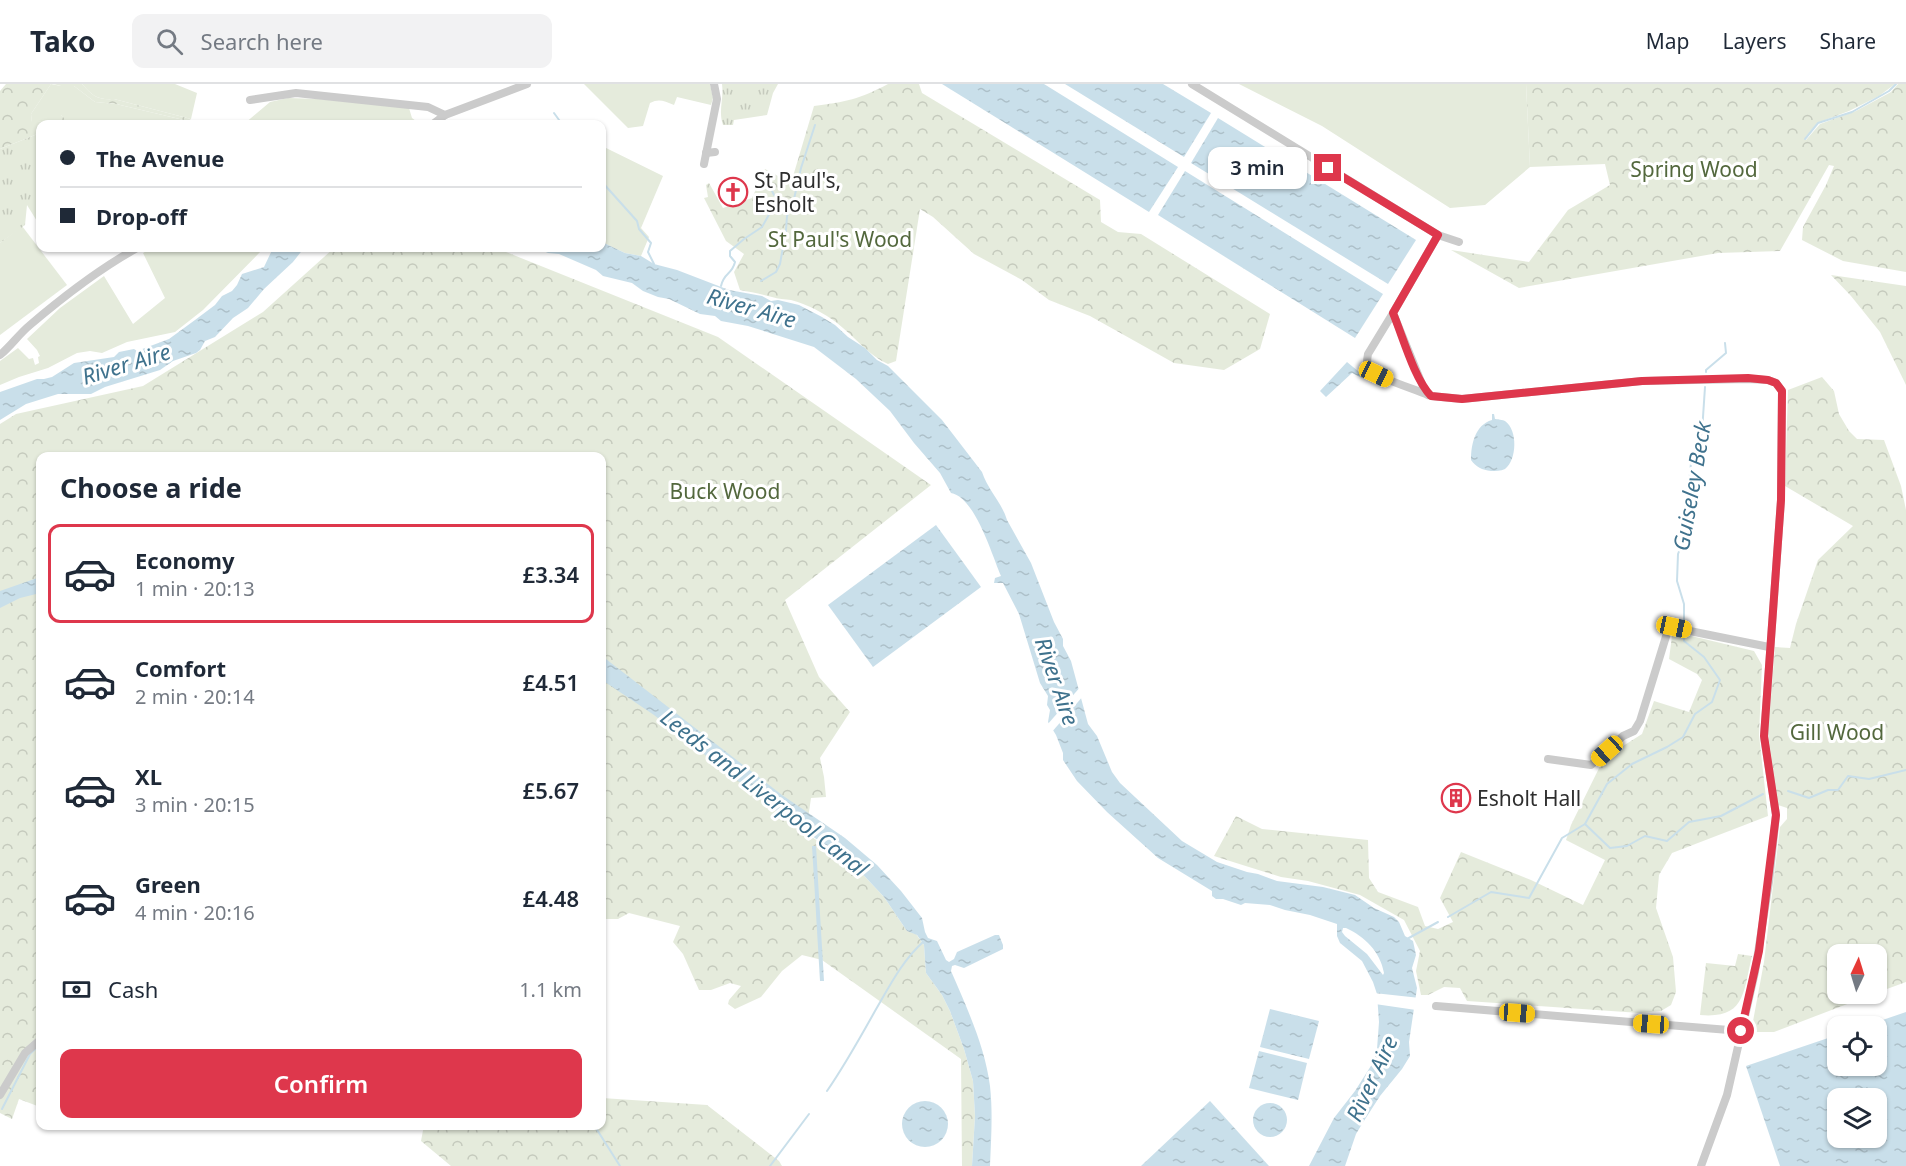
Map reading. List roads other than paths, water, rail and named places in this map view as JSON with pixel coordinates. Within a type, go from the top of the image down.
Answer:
[{"type":"street","points":[[438,120],[445,115],[527,84]]},
{"type":"street","points":[[704,164],[711,152],[717,99],[714,84]]},
{"type":"street","points":[[1192,84],[1438,235],[1459,242]]},
{"type":"street","points":[[250,100],[296,93],[428,107],[445,115]]},
{"type":"street","points":[[1438,235],[1368,354],[1367,366],[1376,374],[1431,396],[1462,399],[1642,381],[1763,379],[1776,383],[1783,396],[1781,500],[1764,736],[1776,815],[1759,951],[1727,1095],[1701,1166]]},
{"type":"street","points":[[0,355],[27,327],[100,270],[130,252]]},
{"type":"street","points":[[1393,313],[1418,375],[1431,396]]},
{"type":"street","points":[[1548,759],[1591,765],[1623,736],[1634,732],[1640,721],[1670,627],[1769,647]]},
{"type":"street","points":[[1436,1006],[1741,1031]]},
{"type":"street","points":[[0,1095],[25,1053],[36,1043]]},
{"type":"water","points":[[942,84],[1044,84],[1178,167],[1149,212]]},
{"type":"water","points":[[1065,84],[1163,84],[1211,113],[1184,157]]},
{"type":"water","points":[[1218,118],[1416,240],[1388,284],[1191,163]]},
{"type":"water","points":[[1185,171],[1383,294],[1355,338],[1158,215]]},
{"type":"water","name":"River Aire","points":[[606,244],[625,253],[641,256],[654,264],[677,270],[729,290],[762,296],[771,301],[778,300],[799,305],[835,325],[877,360],[888,366],[942,420],[982,472],[1031,563],[1071,661],[1088,724],[1097,736],[1112,772],[1120,783],[1182,841],[1217,862],[1277,881],[1323,887],[1355,895],[1399,922],[1405,936],[1413,941],[1416,955],[1412,968],[1417,988],[1409,1042],[1410,1056],[1380,1096],[1356,1134],[1345,1166],[1309,1166],[1334,1118],[1374,1061],[1379,1022],[1377,994],[1362,961],[1340,943],[1337,936],[1337,924],[1270,905],[1245,903],[1241,905],[1216,899],[1212,896],[1212,891],[1158,858],[1077,781],[1063,760],[1063,753],[1056,735],[1048,722],[1050,710],[1047,705],[1048,696],[1040,683],[1019,614],[1003,583],[994,583],[995,578],[1001,576],[982,528],[968,505],[960,497],[951,493],[940,473],[890,411],[856,379],[814,347],[748,326],[721,321],[715,316],[700,314],[669,299],[643,291],[632,283],[603,276],[596,270],[559,254],[546,252],[606,252]],"holes":[[[1343,928],[1359,936],[1375,951],[1382,965],[1383,975],[1367,954],[1345,936],[1342,932]]]},
{"type":"water","name":"River Aire","points":[[271,252],[301,252],[248,308],[233,318],[215,337],[205,341],[196,353],[173,361],[160,370],[105,387],[91,394],[58,394],[26,404],[0,420],[0,392],[37,379],[52,377],[74,363],[114,357],[119,352],[134,349],[137,351],[169,339],[215,305],[222,296],[232,291],[242,274],[264,267]]},
{"type":"water","points":[[1347,362],[1364,376],[1362,378],[1352,373],[1326,397],[1320,391]]},
{"type":"water","points":[[1492,414],[1495,419],[1509,425],[1514,438],[1512,459],[1505,469],[1498,471],[1482,469],[1471,460],[1475,436],[1486,422],[1492,420]]},
{"type":"water","points":[[936,525],[981,587],[873,667],[828,605]]},
{"type":"water","points":[[36,578],[36,594],[20,598],[0,608],[0,591]]},
{"type":"water","name":"Leeds and Liverpool Canal","points":[[606,659],[782,795],[845,838],[877,865],[922,918],[928,938],[937,941],[946,960],[949,962],[954,959],[957,952],[999,935],[1003,949],[964,968],[952,966],[951,971],[975,1028],[988,1071],[992,1126],[990,1166],[972,1166],[975,1116],[973,1081],[950,1011],[926,973],[924,945],[917,935],[907,931],[884,897],[855,866],[779,813],[654,715],[606,683]]},
{"type":"water","points":[[812,846],[816,846],[824,981],[820,981]]},
{"type":"water","points":[[1270,1009],[1319,1021],[1309,1059],[1260,1047]]},
{"type":"water","points":[[1906,1012],[1906,1166],[1780,1166],[1746,1066],[1827,1038],[1827,1076],[1887,1076],[1887,1018]]},
{"type":"water","points":[[1259,1051],[1307,1063],[1298,1100],[1249,1088]]},
{"type":"water","points":[[930,1101],[942,1107],[947,1115],[947,1133],[942,1141],[934,1146],[920,1147],[908,1141],[903,1133],[902,1119],[908,1107],[916,1102]]},
{"type":"water","points":[[1210,1101],[1269,1166],[1141,1166]]},
{"type":"water","points":[[1270,1103],[1282,1108],[1287,1120],[1282,1132],[1270,1137],[1258,1132],[1253,1120],[1258,1108]]},
{"type":"waterway","name":"Guiseley Beck","points":[[1805,139],[1818,123],[1852,112],[1889,91],[1896,84]]},
{"type":"waterway","points":[[554,113],[559,120]]},
{"type":"waterway","points":[[761,281],[776,272],[780,264],[787,216],[815,125]]},
{"type":"waterway","points":[[721,286],[735,262],[730,256],[730,251],[762,227],[771,211],[772,203],[779,196],[774,195],[764,174]]},
{"type":"waterway","points":[[606,186],[637,221],[639,229],[651,243],[648,252],[654,264]]},
{"type":"waterway","name":"Guiseley Beck","points":[[1706,372],[1726,353],[1725,343]]},
{"type":"waterway","name":"Guiseley Beck","points":[[1684,620],[1684,604],[1677,581],[1678,554],[1688,528],[1691,463],[1702,432],[1705,387]]},
{"type":"waterway","name":"Guiseley Beck","points":[[1448,917],[1491,892],[1529,898],[1562,838],[1585,824],[1607,784],[1632,764],[1683,737],[1695,714],[1712,702],[1720,680],[1704,657],[1684,641],[1684,634]]},
{"type":"waterway","points":[[1788,791],[1809,798],[1828,790],[1838,790],[1848,776],[1869,779],[1906,770]]},
{"type":"waterway","points":[[1585,824],[1610,848],[1627,846],[1645,836],[1667,841],[1689,822],[1721,816],[1763,794]]},
{"type":"waterway","name":"Guiseley Beck","points":[[1407,939],[1438,922]]},
{"type":"waterway","points":[[827,1091],[896,975],[923,942]]},
{"type":"waterway","points":[[2,1109],[30,1054],[35,1049]]},
{"type":"waterway","points":[[770,1166],[809,1114]]},
{"type":"waterway","points":[[597,1130],[620,1166]]},
{"type":"place","name":"St Paul's, Esholt","points":[[733,192]]},
{"type":"place","name":"Esholt Hall","points":[[1456,798]]},
{"type":"park label","name":"Spring Wood","points":[[1694,169]]},
{"type":"park label","name":"St Paul's Wood","points":[[840,239]]},
{"type":"park label","name":"Buck Wood","points":[[725,491]]},
{"type":"park label","name":"Gill Wood","points":[[1837,732]]}]
